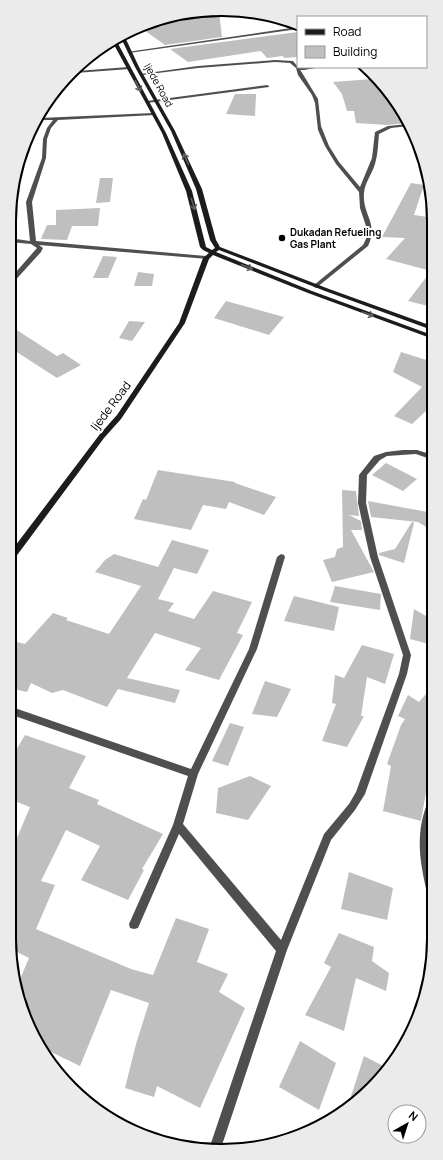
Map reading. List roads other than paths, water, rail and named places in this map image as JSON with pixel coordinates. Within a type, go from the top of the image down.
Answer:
[{"type":"main road","name":"Ijede Road","points":[[125,41],[173,131],[199,189],[214,240],[218,248]]},
{"type":"main road","name":"Ijede Road","points":[[16,551],[102,436],[119,417],[182,323],[208,255],[203,247],[195,210],[189,191],[164,133],[116,46]]},
{"type":"main road","points":[[208,255],[218,248],[316,286],[427,326]]},
{"type":"main road","points":[[208,255],[427,335]]},
{"type":"street","points":[[130,52],[292,29]]},
{"type":"street","points":[[142,74],[198,67],[275,61],[291,62],[297,67]]},
{"type":"street","points":[[81,72],[128,68]]},
{"type":"street","points":[[298,68],[299,75],[310,86],[316,99],[320,130],[326,142],[344,172],[361,192]]},
{"type":"street","points":[[147,102],[267,86]]},
{"type":"street","points":[[44,119],[153,114]]},
{"type":"street","points":[[32,243],[29,202],[44,158],[49,128],[57,118]]},
{"type":"street","points":[[316,286],[365,246],[370,239],[371,231],[362,210],[361,192],[373,161],[377,133],[390,127],[403,126]]},
{"type":"street","points":[[16,241],[171,254],[208,255]]},
{"type":"street","points":[[16,276],[39,251],[39,246],[32,243]]},
{"type":"street","points":[[216,1144],[282,950],[327,837],[352,807],[360,794],[403,674],[406,655],[374,556],[362,503],[363,475],[377,458],[386,454],[417,452],[427,456]]},
{"type":"street","points":[[134,924],[178,825],[193,774],[253,649],[282,557]]},
{"type":"street","points":[[16,712],[193,774]]},
{"type":"street","points":[[427,816],[424,828],[427,862]]},
{"type":"street","points":[[178,825],[282,950]]},
{"type":"place","name":"Dukadan Refueling Gas Plant","points":[[282,238]]}]
